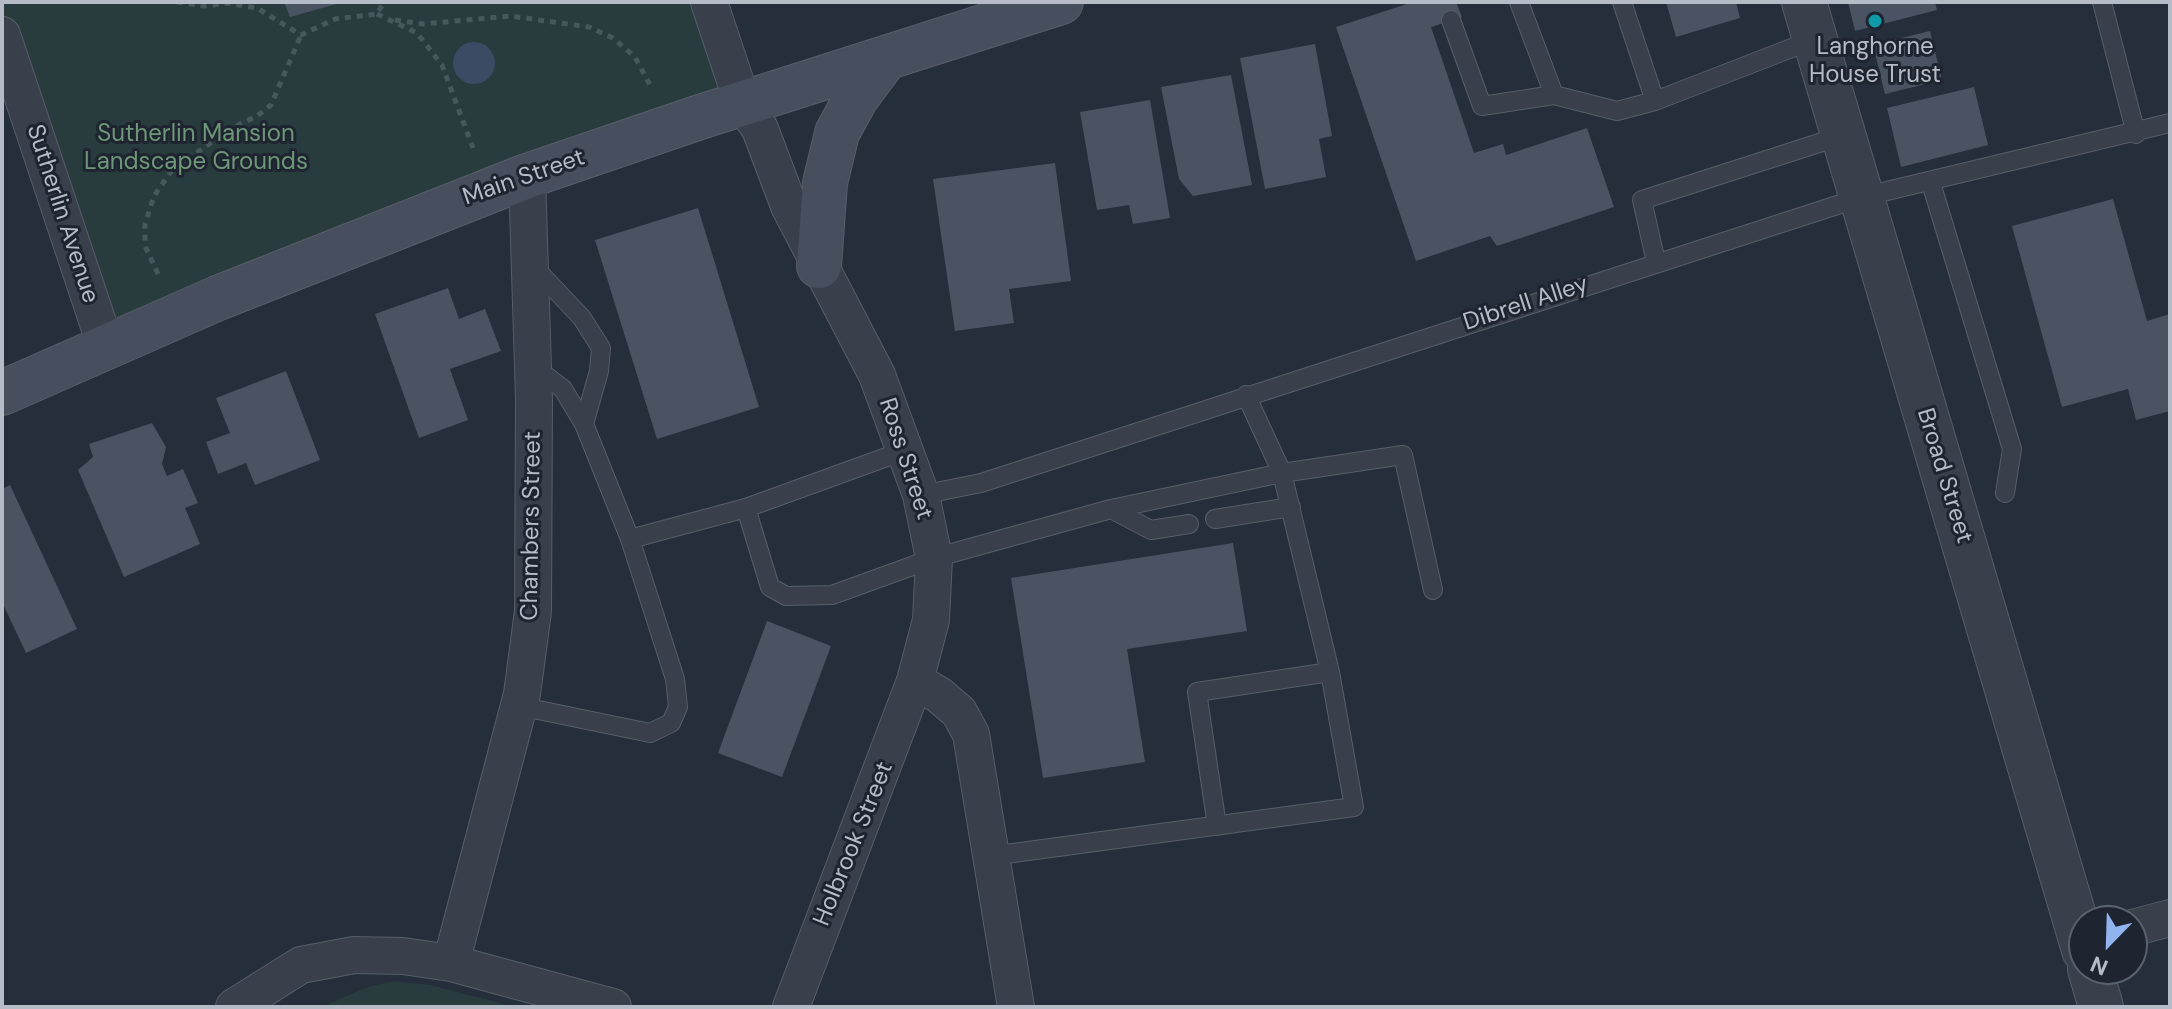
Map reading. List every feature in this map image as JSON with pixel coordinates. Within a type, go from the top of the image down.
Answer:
[{"type":"main road","name":"Main Street","points":[[2,393],[396,224],[527,176],[886,58],[985,13],[1061,2]]},
{"type":"main road","points":[[819,266],[827,174],[837,133],[856,98],[886,58]]},
{"type":"street","name":"Ross Street","points":[[709,2],[743,104],[760,129],[789,206],[877,375],[921,495],[934,558],[931,620],[915,681]]},
{"type":"street","name":"Broad Street","points":[[1810,20],[2071,905]]},
{"type":"street","name":"Sutherlin Avenue","points":[[2,35],[106,347]]},
{"type":"street","name":"Chambers Street","points":[[451,963],[519,706],[535,574],[527,176]]},
{"type":"street","points":[[915,681],[959,712],[971,734],[1016,1007]]},
{"type":"street","name":"Holbrook Street","points":[[791,1007],[915,681]]},
{"type":"street","points":[[2148,924],[2170,918]]},
{"type":"street","points":[[234,1007],[301,965],[354,955],[403,956],[451,963],[613,1007]]},
{"type":"street","name":"Broad Street","points":[[2095,985],[2101,1007]]},
{"type":"lane","points":[[1519,2],[1554,95]]},
{"type":"lane","points":[[1622,2],[1655,101]]},
{"type":"lane","points":[[2102,2],[2136,134]]},
{"type":"lane","points":[[1451,20],[1482,106],[1554,95],[1617,111],[1655,101],[1810,20]]},
{"type":"lane","name":"Dibrell Alley","points":[[921,495],[981,483],[1862,197],[2136,134],[2170,123]]},
{"type":"lane","points":[[1656,262],[1642,200],[1844,135]]},
{"type":"lane","points":[[1931,183],[2012,449],[2005,493]]},
{"type":"lane","points":[[529,263],[582,318],[601,348],[599,371],[584,424]]},
{"type":"lane","points":[[519,706],[650,733],[671,723],[678,707],[672,668],[630,539],[584,424],[563,389],[533,366]]},
{"type":"lane","points":[[991,856],[1354,807],[1330,672],[1291,507],[1282,473],[1246,395]]},
{"type":"lane","points":[[630,539],[746,508],[906,450]]},
{"type":"lane","points":[[746,508],[770,587],[786,596],[832,595],[934,558],[1111,509],[1282,473],[1403,455],[1433,590]]},
{"type":"lane","points":[[1215,519],[1291,507]]},
{"type":"lane","points":[[1111,509],[1151,530],[1189,524]]},
{"type":"lane","points":[[1217,826],[1197,692],[1330,672]]},
{"type":"path","points":[[177,2],[204,6],[228,2],[257,8],[301,35]]},
{"type":"path","points":[[377,14],[384,2]]},
{"type":"path","points":[[158,274],[145,246],[145,224],[154,196],[172,170],[271,105],[301,35],[335,19],[377,14],[423,24],[510,16],[589,27],[613,38],[635,57],[650,85]]},
{"type":"path","points":[[395,20],[417,33],[442,65],[473,148]]},
{"type":"green space","name":"Sutherlin Mansion Landscape Grounds","points":[[2,2],[709,2],[743,104],[106,347],[2,35]]},
{"type":"green space","points":[[395,981],[431,985],[514,1007],[322,1007],[367,987]]},
{"type":"water","points":[[474,42],[489,48],[495,63],[489,78],[474,84],[459,78],[453,63],[459,48]]},
{"type":"building","points":[[284,2],[340,2],[340,3],[290,17]]},
{"type":"building","points":[[1413,2],[1456,2],[1462,17],[1431,27],[1474,153],[1503,144],[1506,155],[1587,128],[1614,207],[1497,246],[1490,236],[1416,261],[1336,27]]},
{"type":"building","points":[[1666,2],[1736,2],[1740,18],[1676,37]]},
{"type":"building","name":"Langhorne House Trust","points":[[1848,2],[1935,2],[1937,10],[1855,31]]},
{"type":"building","points":[[1930,31],[1942,80],[1885,94],[1873,45]]},
{"type":"building","points":[[1315,44],[1332,136],[1319,139],[1326,177],[1265,189],[1240,58]]},
{"type":"building","points":[[1231,75],[1252,185],[1193,196],[1179,179],[1161,87]]},
{"type":"building","points":[[1974,87],[1988,145],[1901,167],[1887,108]]},
{"type":"building","points":[[1150,100],[1170,218],[1133,224],[1129,205],[1097,210],[1080,112]]},
{"type":"building","points":[[1055,163],[1071,281],[1009,289],[1014,323],[955,331],[933,179]]},
{"type":"building","points":[[2113,199],[2147,321],[2170,314],[2170,411],[2136,420],[2128,389],[2062,407],[2012,226]]},
{"type":"building","points":[[698,208],[759,407],[657,439],[595,240]]},
{"type":"building","points":[[448,288],[459,319],[485,309],[501,351],[450,369],[468,420],[419,438],[375,314]]},
{"type":"building","points":[[286,371],[320,460],[255,485],[246,463],[218,474],[206,442],[230,433],[216,398]]},
{"type":"building","points":[[152,423],[166,447],[162,464],[167,476],[183,469],[198,503],[185,508],[200,544],[124,577],[78,470],[93,457],[89,444]]},
{"type":"building","points":[[10,485],[77,629],[26,653],[2,602],[2,489]]},
{"type":"building","points":[[1233,543],[1247,631],[1127,649],[1145,762],[1043,778],[1011,578]]},
{"type":"building","points":[[767,621],[831,646],[782,777],[718,753]]},
{"type":"place","name":"Langhorne House Trust","points":[[1875,21]]}]
